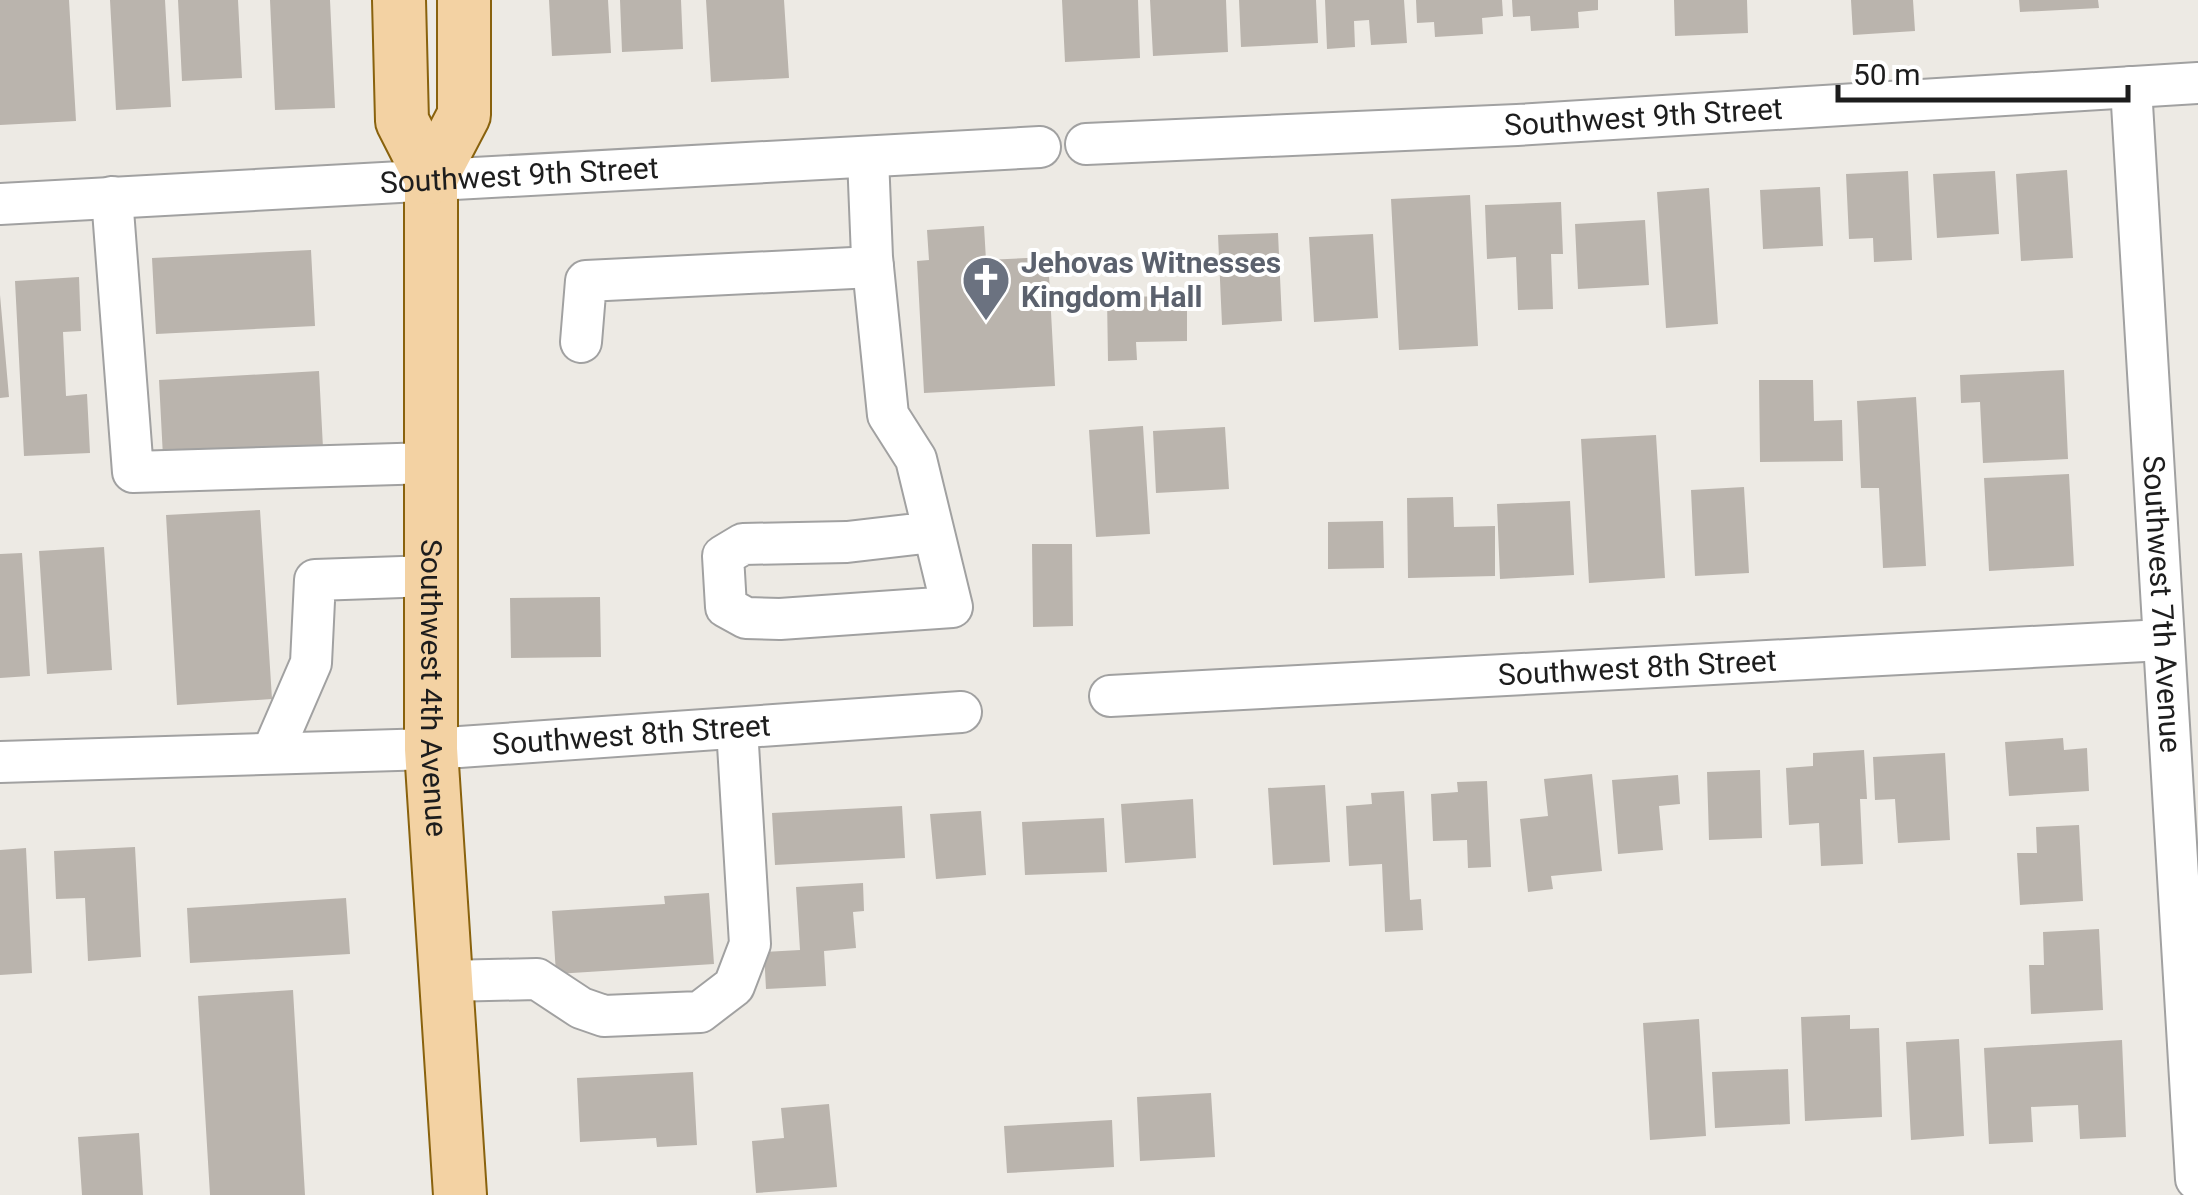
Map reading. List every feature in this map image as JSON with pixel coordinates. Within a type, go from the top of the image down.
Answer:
[{"type":"main road","name":"Southwest 4th Avenue","points":[[399,0],[402,122],[430,178],[432,749],[460,1195]]},
{"type":"main road","name":"Southwest 4th Avenue","points":[[430,178],[464,115],[464,0]]},
{"type":"street","name":"Southwest 9th Street","points":[[1086,144],[1536,124],[2198,83]]},
{"type":"street","name":"Southwest 7th Avenue","points":[[2131,87],[2163,640],[2187,1184]]},
{"type":"street","name":"Southwest 9th Street","points":[[0,204],[1040,147]]},
{"type":"street","points":[[868,157],[873,267],[888,414],[916,459],[952,607],[780,618],[746,618],[726,607],[723,556],[743,544],[847,542],[933,532]]},
{"type":"street","points":[[112,197],[133,472],[431,463]]},
{"type":"street","points":[[581,342],[586,281],[873,267]]},
{"type":"street","points":[[272,753],[311,662],[315,580],[431,576]]},
{"type":"street","name":"Southwest 8th Street","points":[[1110,696],[2163,640]]},
{"type":"street","name":"Southwest 8th Street","points":[[0,762],[432,749],[961,712]]},
{"type":"street","points":[[446,982],[538,979],[581,1008],[604,1016],[700,1012],[734,986],[750,944],[737,728]]},
{"type":"building","points":[[0,0],[69,0],[76,121],[0,125]]},
{"type":"building","points":[[110,0],[165,0],[171,107],[116,110]]},
{"type":"building","points":[[178,0],[238,0],[242,78],[182,81]]},
{"type":"building","points":[[270,0],[330,0],[335,108],[275,110]]},
{"type":"building","points":[[549,0],[608,0],[611,53],[552,56]]},
{"type":"building","points":[[620,0],[681,0],[683,49],[622,52]]},
{"type":"building","points":[[706,0],[784,0],[789,78],[711,82]]},
{"type":"building","points":[[1062,0],[1138,0],[1140,58],[1065,62]]},
{"type":"building","points":[[1150,0],[1226,0],[1228,52],[1153,56]]},
{"type":"building","points":[[1239,0],[1316,0],[1318,43],[1241,47]]},
{"type":"building","points":[[1325,0],[1404,0],[1407,43],[1371,45],[1369,20],[1354,21],[1355,47],[1327,49]]},
{"type":"building","points":[[1416,0],[1502,0],[1503,16],[1482,18],[1483,34],[1435,37],[1434,22],[1417,23]]},
{"type":"building","points":[[1512,0],[1598,0],[1598,10],[1578,12],[1579,28],[1531,31],[1530,16],[1513,17]]},
{"type":"building","points":[[1674,0],[1747,0],[1748,33],[1675,36]]},
{"type":"building","points":[[1851,0],[1913,0],[1915,31],[1853,35]]},
{"type":"building","points":[[2019,0],[2098,0],[2099,8],[2020,12]]},
{"type":"building","points":[[2067,170],[2073,258],[2021,261],[2016,174]]},
{"type":"building","points":[[1908,171],[1912,260],[1874,262],[1873,238],[1849,239],[1846,174]]},
{"type":"building","points":[[1995,171],[1999,234],[1937,238],[1933,174]]},
{"type":"building","points":[[1820,187],[1823,246],[1763,249],[1760,190]]},
{"type":"building","points":[[1709,188],[1718,324],[1666,328],[1657,192]]},
{"type":"building","points":[[1470,195],[1478,346],[1399,350],[1391,199]]},
{"type":"building","points":[[1561,202],[1563,254],[1551,254],[1553,309],[1518,310],[1516,257],[1487,259],[1485,205]]},
{"type":"building","points":[[1645,220],[1649,285],[1578,289],[1575,224]]},
{"type":"building","name":"Jehovas Witnesses Kingdom Hall","points":[[984,226],[986,260],[1048,257],[1055,386],[924,393],[917,261],[929,260],[927,230]]},
{"type":"building","points":[[1278,233],[1282,321],[1222,325],[1218,235]]},
{"type":"building","points":[[1373,234],[1378,318],[1314,322],[1309,237]]},
{"type":"building","points":[[311,250],[315,326],[156,334],[152,258]]},
{"type":"building","points":[[79,277],[81,331],[63,332],[66,396],[87,394],[90,453],[24,456],[15,281]]},
{"type":"building","points":[[0,295],[9,397],[0,398]]},
{"type":"building","points":[[1187,296],[1187,341],[1136,342],[1137,360],[1108,361],[1107,297]]},
{"type":"building","points":[[2064,370],[2068,459],[1983,463],[1980,402],[1961,403],[1960,375]]},
{"type":"building","points":[[319,371],[323,448],[163,457],[159,380]]},
{"type":"building","points":[[1759,380],[1813,380],[1814,421],[1842,420],[1843,461],[1760,462]]},
{"type":"building","points":[[1916,397],[1926,566],[1883,568],[1879,488],[1861,488],[1857,401]]},
{"type":"building","points":[[1143,426],[1150,534],[1096,537],[1089,430]]},
{"type":"building","points":[[1225,427],[1229,489],[1156,493],[1153,431]]},
{"type":"building","points":[[1656,435],[1665,578],[1589,583],[1581,439]]},
{"type":"building","points":[[2069,474],[2074,566],[1989,571],[1984,478]]},
{"type":"building","points":[[1744,487],[1749,573],[1695,576],[1691,490]]},
{"type":"building","points":[[1453,497],[1454,527],[1495,526],[1495,576],[1408,578],[1407,498]]},
{"type":"building","points":[[1570,501],[1574,575],[1500,579],[1497,504]]},
{"type":"building","points":[[260,510],[272,699],[177,705],[166,515]]},
{"type":"building","points":[[1383,521],[1384,568],[1328,569],[1328,522]]},
{"type":"building","points":[[1032,544],[1072,544],[1073,626],[1033,627]]},
{"type":"building","points":[[104,547],[112,670],[47,674],[39,551]]},
{"type":"building","points":[[22,553],[30,676],[0,678],[0,554]]},
{"type":"building","points":[[600,597],[601,657],[511,658],[510,598]]},
{"type":"building","points":[[2063,738],[2064,750],[2087,748],[2089,791],[2009,796],[2005,742]]},
{"type":"building","points":[[1864,750],[1867,799],[1860,799],[1863,864],[1821,866],[1819,823],[1789,825],[1786,768],[1813,766],[1813,753]]},
{"type":"building","points":[[1945,753],[1950,840],[1898,843],[1895,799],[1875,800],[1873,757]]},
{"type":"building","points":[[1760,770],[1762,838],[1709,840],[1707,772]]},
{"type":"building","points":[[1592,774],[1602,871],[1551,876],[1553,889],[1528,892],[1520,819],[1548,816],[1544,779]]},
{"type":"building","points":[[1678,775],[1680,804],[1659,806],[1663,850],[1618,854],[1612,780]]},
{"type":"building","points":[[1487,781],[1491,867],[1468,868],[1467,840],[1433,841],[1431,794],[1458,792],[1457,782]]},
{"type":"building","points":[[1325,785],[1330,862],[1273,865],[1268,788]]},
{"type":"building","points":[[1404,791],[1410,900],[1421,899],[1423,930],[1385,932],[1382,864],[1349,866],[1346,806],[1372,804],[1371,793]]},
{"type":"building","points":[[1193,799],[1196,858],[1125,863],[1121,804]]},
{"type":"building","points":[[902,806],[905,858],[775,865],[772,813]]},
{"type":"building","points":[[981,811],[986,875],[936,879],[930,814]]},
{"type":"building","points":[[1104,818],[1107,872],[1025,875],[1022,822]]},
{"type":"building","points":[[2079,825],[2083,901],[2020,905],[2017,853],[2037,853],[2036,827]]},
{"type":"building","points":[[135,847],[141,957],[88,961],[85,898],[56,899],[54,851]]},
{"type":"building","points":[[26,848],[32,973],[0,975],[0,850]]},
{"type":"building","points":[[863,883],[864,911],[853,912],[856,948],[824,951],[826,986],[766,989],[764,952],[800,950],[796,887]]},
{"type":"building","points":[[709,893],[714,964],[556,974],[552,911],[665,904],[664,896]]},
{"type":"building","points":[[346,898],[350,954],[190,963],[187,908]]},
{"type":"building","points":[[2099,929],[2103,1010],[2031,1014],[2029,965],[2044,965],[2043,932]]},
{"type":"building","points":[[293,990],[305,1195],[210,1195],[198,996]]},
{"type":"building","points":[[1850,1015],[1850,1029],[1879,1028],[1882,1117],[1805,1121],[1801,1017]]},
{"type":"building","points":[[1699,1019],[1706,1136],[1650,1140],[1643,1023]]},
{"type":"building","points":[[1959,1039],[1964,1136],[1911,1140],[1906,1042]]},
{"type":"building","points":[[2122,1040],[2126,1137],[2080,1139],[2078,1105],[2031,1107],[2033,1142],[1989,1144],[1984,1048]]},
{"type":"building","points":[[1788,1069],[1790,1124],[1715,1128],[1712,1072]]},
{"type":"building","points":[[693,1072],[697,1145],[657,1147],[656,1138],[580,1142],[577,1078]]},
{"type":"building","points":[[1211,1093],[1215,1157],[1140,1161],[1137,1097]]},
{"type":"building","points":[[829,1104],[837,1187],[756,1193],[752,1141],[784,1138],[781,1108]]},
{"type":"building","points":[[1112,1120],[1114,1167],[1007,1173],[1004,1126]]},
{"type":"building","points":[[139,1133],[143,1195],[82,1195],[78,1137]]},
{"type":"place","name":"Jehovas Witnesses Kingdom Hall","points":[[986,322]]}]
